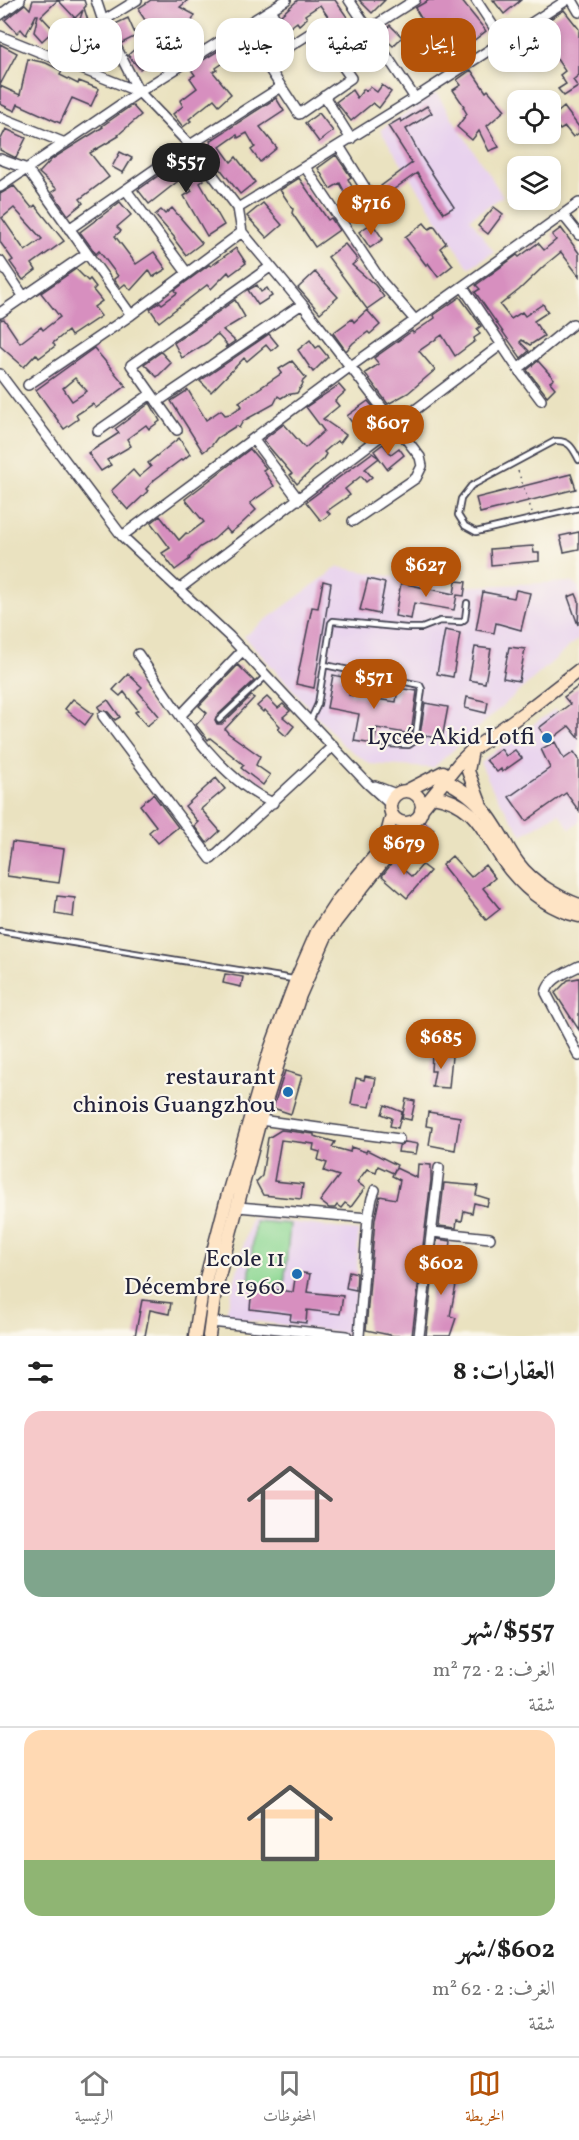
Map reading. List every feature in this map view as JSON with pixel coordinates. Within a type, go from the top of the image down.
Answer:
[{"type":"main road","points":[[195,1336],[201,1298],[228,1194],[270,1050],[308,950],[321,925],[338,900],[378,852],[388,830],[396,801],[441,778],[472,750],[579,670]]},
{"type":"main road","points":[[472,750],[468,771],[481,806]]},
{"type":"main road","points":[[441,778],[481,806],[498,828],[519,864],[549,890],[579,905]]},
{"type":"main road","points":[[209,1336],[218,1281],[260,1120],[300,995],[325,938],[433,796],[441,778]]},
{"type":"main road","points":[[417,795],[422,805],[418,815],[411,822],[400,822],[396,801],[417,795]]},
{"type":"main road","points":[[433,796],[456,803],[473,814],[509,869],[543,901],[579,916]]},
{"type":"street","points":[[0,15],[20,0]]},
{"type":"street","points":[[96,0],[102,18]]},
{"type":"street","points":[[108,18],[137,0]]},
{"type":"street","points":[[0,188],[139,92],[286,0]]},
{"type":"street","points":[[349,0],[361,18]]},
{"type":"street","points":[[386,18],[415,0]]},
{"type":"street","points":[[476,0],[488,18]]},
{"type":"street","points":[[539,18],[567,0]]},
{"type":"street","points":[[572,0],[579,12]]},
{"type":"street","points":[[270,10],[275,18]]},
{"type":"street","points":[[0,36],[139,92]]},
{"type":"street","points":[[238,208],[415,99],[488,51]]},
{"type":"street","points":[[122,58],[139,92],[190,145],[238,208],[243,232],[351,366],[420,457],[421,471],[416,478],[353,521]]},
{"type":"street","points":[[389,60],[415,99]]},
{"type":"street","points":[[271,72],[299,114],[351,78],[347,72]]},
{"type":"street","points":[[69,229],[190,145],[281,87]]},
{"type":"street","points":[[324,96],[351,139]]},
{"type":"street","points":[[0,117],[65,143]]},
{"type":"street","points":[[339,146],[382,214]]},
{"type":"street","points":[[0,159],[27,169],[131,315]]},
{"type":"street","points":[[305,167],[382,282],[416,320]]},
{"type":"street","points":[[126,190],[187,273]]},
{"type":"street","points":[[122,536],[351,366],[579,203]]},
{"type":"street","points":[[563,215],[579,235]]},
{"type":"street","points":[[28,385],[131,315],[243,232]]},
{"type":"street","points":[[0,313],[86,254]]},
{"type":"street","points":[[0,261],[24,297]]},
{"type":"street","points":[[177,430],[131,365],[270,267]]},
{"type":"street","points":[[463,287],[541,400]]},
{"type":"street","points":[[157,402],[302,304]]},
{"type":"street","points":[[518,369],[573,324]]},
{"type":"street","points":[[179,589],[502,344]]},
{"type":"street","points":[[0,374],[122,536],[243,650],[367,783],[396,801]]},
{"type":"street","points":[[98,431],[150,394]]},
{"type":"street","points":[[253,439],[299,500]]},
{"type":"street","points":[[181,715],[243,650]]},
{"type":"street","points":[[138,654],[198,739],[219,763],[258,797],[273,803]]},
{"type":"street","points":[[103,716],[211,859],[333,746]]},
{"type":"street","points":[[579,966],[553,981],[546,993],[579,1056]]},
{"type":"street","points":[[260,1120],[399,1139]]},
{"type":"street","points":[[420,1336],[439,1168]]},
{"type":"street","points":[[359,1336],[368,1218],[375,1190]]},
{"type":"street","points":[[238,1208],[368,1218]]},
{"type":"street","points":[[432,1232],[490,1238]]},
{"type":"street","points":[[211,1322],[347,1336]]},
{"type":"lane","points":[[579,460],[570,444],[555,441],[471,486],[461,499],[458,514],[465,526],[477,532],[579,508]]},
{"type":"lane","points":[[310,721],[318,704],[333,621],[422,628],[440,621],[461,622],[465,620],[467,603]]},
{"type":"lane","points":[[325,665],[420,685],[422,689],[415,741],[410,745],[385,744]]},
{"type":"lane","points":[[219,720],[267,675]]},
{"type":"lane","points":[[0,931],[296,980]]},
{"type":"path","points":[[515,463],[535,518]]},
{"type":"shaded area","points":[[436,93],[503,196],[470,218],[494,252],[469,268],[380,130]]},
{"type":"shaded area","points":[[338,567],[451,587],[570,582],[579,587],[579,638],[433,768],[370,764],[343,745],[244,636]]},
{"type":"shaded area","name":"Lycée Akid Lotfi","points":[[579,686],[579,822],[570,829],[559,813],[522,835],[494,792],[480,762],[555,709],[558,713],[570,704],[564,697]]},
{"type":"shaded area","name":"Ecole 11 Décembre 1960","points":[[251,1217],[359,1231],[354,1335],[225,1317]]},
{"type":"green space","points":[[255,1221],[290,1224],[284,1286],[249,1282]]},
{"type":"building","points":[[33,0],[58,0],[41,16],[48,24],[48,36],[42,41],[34,32],[38,15],[26,35],[21,29],[17,33],[5,20],[25,4],[30,9]]},
{"type":"building","points":[[58,0],[84,0],[87,18],[80,18],[83,10],[75,18]]},
{"type":"building","points":[[151,0],[188,0],[180,7],[195,15],[193,18],[144,18],[139,8]]},
{"type":"building","points":[[298,0],[335,0],[348,18],[329,18],[320,5],[305,15],[307,18],[299,25],[297,22],[294,24],[294,18],[283,18],[281,15]]},
{"type":"building","points":[[359,0],[385,0],[372,13]]},
{"type":"building","points":[[429,0],[461,0],[476,18],[421,18],[415,8]]},
{"type":"building","points":[[493,0],[521,0],[504,14]]},
{"type":"building","points":[[564,10],[579,29],[579,75],[573,80],[578,87],[564,96],[558,89],[566,84],[560,75],[565,71],[561,65],[561,18],[552,18]]},
{"type":"building","points":[[128,18],[134,37],[122,43],[122,21]]},
{"type":"building","points":[[476,19],[486,31],[476,39]]},
{"type":"building","points":[[389,26],[401,36],[393,46],[389,42]]},
{"type":"building","points":[[0,44],[17,53],[0,85]]},
{"type":"building","points":[[134,50],[134,62],[128,55]]},
{"type":"building","points":[[216,52],[216,70],[213,72],[231,94],[219,105],[214,99],[189,119],[191,121],[183,127],[173,114],[183,106],[180,101],[197,88],[190,78],[195,75],[193,72],[204,72],[204,59]]},
{"type":"building","points":[[28,59],[48,64],[48,72],[62,72],[60,75],[78,84],[79,81],[99,89],[91,106],[72,98],[60,123],[18,104],[15,111],[0,104],[0,86],[20,95]]},
{"type":"building","points":[[468,72],[472,72],[486,92],[488,90],[505,110],[487,126],[499,147],[489,151],[479,131],[472,140],[457,127],[467,114],[453,90],[461,85],[457,80]]},
{"type":"building","points":[[382,85],[391,92],[379,108],[373,103],[351,121],[336,102],[352,90],[357,98],[364,89],[366,91],[370,87],[377,92]]},
{"type":"building","points":[[276,98],[284,111],[260,127],[277,148],[260,162],[251,150],[255,147],[247,133],[238,138],[237,135],[220,147],[231,162],[236,157],[255,182],[240,194],[204,148],[211,143],[210,141]]},
{"type":"building","points":[[132,105],[141,115],[119,136],[90,153],[109,177],[80,199],[83,203],[68,215],[52,192],[57,189],[39,173],[52,159],[103,127]]},
{"type":"building","points":[[427,106],[432,113],[406,129],[454,207],[444,213],[417,173],[387,194],[381,186],[412,163],[388,126],[400,119],[401,122]]},
{"type":"building","points":[[564,107],[579,127],[579,133],[573,137],[565,127],[561,129],[561,110]]},
{"type":"building","points":[[319,113],[333,131],[319,142],[305,123]]},
{"type":"building","points":[[6,129],[26,138],[16,158],[0,150],[0,141]]},
{"type":"building","points":[[120,152],[132,158],[123,173],[112,167]]},
{"type":"building","points":[[336,155],[351,177],[348,179],[358,198],[350,202],[340,183],[330,189],[318,168]]},
{"type":"building","points":[[182,159],[204,180],[200,183],[224,225],[207,236],[184,196],[192,191],[182,178],[149,204],[138,190]]},
{"type":"building","points":[[299,178],[328,220],[331,218],[339,230],[315,247],[292,213],[293,209],[280,190]]},
{"type":"building","points":[[14,186],[32,208],[35,205],[64,241],[32,264],[36,270],[23,280],[10,262],[13,260],[0,242],[0,194]],"holes":[[[14,208],[42,239],[25,251],[2,218]]]},
{"type":"building","points":[[120,202],[131,215],[117,227],[121,231],[115,236],[136,264],[154,252],[166,269],[153,277],[149,270],[131,290],[125,284],[120,288],[114,279],[118,276],[99,251],[96,254],[80,232]]},
{"type":"building","points":[[263,203],[282,225],[267,238],[247,216]]},
{"type":"building","points":[[494,207],[503,214],[488,234],[478,226]]},
{"type":"building","points":[[172,208],[202,243],[186,255],[155,215],[161,210],[165,214]]},
{"type":"building","points":[[372,223],[383,239],[370,248],[359,232]]},
{"type":"building","points":[[424,223],[429,229],[434,226],[446,243],[440,248],[453,265],[438,277],[405,237]]},
{"type":"building","points":[[561,228],[579,253],[579,276],[561,252],[500,305],[511,319],[522,312],[525,316],[543,304],[548,312],[534,321],[544,336],[530,345],[522,340],[520,342],[529,351],[521,358],[475,292],[480,289],[476,285],[517,255],[519,257],[538,243],[544,250],[556,240],[552,235]]},
{"type":"building","points":[[345,244],[358,260],[352,265],[375,285],[384,297],[367,309],[328,257]]},
{"type":"building","points":[[236,248],[246,263],[230,275],[228,272],[211,289],[207,285],[159,322],[150,309],[160,302],[162,304],[177,293],[175,290]]},
{"type":"building","points":[[76,269],[88,281],[90,279],[96,287],[93,290],[102,301],[94,307],[101,316],[71,336],[68,331],[53,343],[55,346],[39,358],[36,354],[24,367],[0,346],[0,320],[4,319],[20,343],[41,327],[43,330],[60,317],[41,293]]},
{"type":"building","points":[[315,272],[338,297],[320,313],[298,288]]},
{"type":"building","points":[[257,285],[261,292],[267,288],[272,296],[258,305],[248,290]]},
{"type":"building","points":[[460,297],[481,326],[477,329],[480,334],[474,338],[475,341],[455,356],[442,335],[419,351],[435,370],[408,393],[388,404],[365,373],[379,364],[374,358],[435,318],[434,315]]},
{"type":"building","points":[[235,300],[245,317],[223,330],[235,341],[225,348],[227,345],[217,334],[182,358],[174,343]]},
{"type":"building","points":[[367,310],[380,325],[370,334],[368,332],[353,343],[346,351],[333,333],[352,319],[354,322]]},
{"type":"building","points":[[269,334],[278,345],[271,351],[266,345],[247,361],[244,358],[211,392],[200,381]]},
{"type":"building","points":[[310,340],[316,348],[319,346],[328,357],[313,372],[298,350]]},
{"type":"building","points":[[94,348],[126,386],[96,408],[93,404],[76,415],[78,419],[64,429],[36,390]],"holes":[[[75,378],[87,391],[72,401],[63,388]]]},
{"type":"building","points":[[161,352],[171,363],[157,377],[144,364]]},
{"type":"building","points":[[292,361],[306,378],[297,393],[281,398],[278,396],[274,404],[243,421],[239,428],[236,426],[217,438],[203,452],[171,401],[188,390],[206,420],[221,410],[225,415],[230,414],[242,406],[239,402],[282,373],[279,369]]},
{"type":"building","points":[[538,361],[554,379],[550,382],[555,388],[547,396],[527,370]]},
{"type":"building","points":[[339,385],[345,392],[335,401],[339,406],[323,419],[346,435],[340,443],[337,441],[324,452],[326,454],[323,459],[297,484],[290,475],[292,474],[263,440],[284,424],[305,448],[324,431],[306,407]]},
{"type":"building","points":[[368,401],[374,408],[367,413],[369,415],[364,419],[366,422],[357,429],[347,416]]},
{"type":"building","points":[[150,403],[160,421],[149,429],[146,425],[127,439],[131,446],[107,460],[111,465],[101,471],[88,453],[119,433],[115,429]]},
{"type":"building","points":[[179,438],[190,454],[154,480],[146,489],[148,491],[128,510],[111,491],[133,470],[139,477],[151,467],[148,463]]},
{"type":"building","points":[[383,444],[391,454],[399,448],[404,455],[387,469],[374,451]]},
{"type":"building","points":[[250,449],[266,468],[263,470],[274,486],[250,503],[256,510],[239,526],[230,533],[226,528],[214,539],[200,547],[190,559],[175,570],[162,553],[170,548],[151,523],[160,516],[179,540],[186,533],[188,534],[204,522],[185,499]]},
{"type":"building","points":[[372,453],[379,458],[365,469],[372,477],[366,482],[361,476],[345,489],[350,495],[327,511],[330,514],[321,521],[306,502]]},
{"type":"building","points":[[571,474],[576,489],[480,513],[476,498]]},
{"type":"building","points":[[579,532],[579,549],[564,552],[560,536]]},
{"type":"building","points":[[533,546],[534,553],[539,553],[539,561],[491,565],[490,549]]},
{"type":"building","points":[[368,579],[385,583],[379,614],[360,610]]},
{"type":"building","points":[[323,581],[331,583],[314,688],[296,684],[312,607],[318,608]]},
{"type":"building","points":[[456,581],[466,582],[464,596],[457,595],[454,610],[414,603],[411,619],[395,616],[401,583],[454,594]]},
{"type":"building","points":[[516,590],[530,593],[521,630],[496,623],[494,633],[476,630],[483,592],[514,598]]},
{"type":"building","points":[[576,594],[579,601],[578,625],[568,597]]},
{"type":"building","points":[[445,630],[460,633],[453,677],[437,674]]},
{"type":"building","points":[[475,647],[491,649],[485,683],[469,680]]},
{"type":"building","points":[[509,647],[525,649],[519,681],[503,678]]},
{"type":"building","points":[[238,665],[254,681],[215,720],[217,724],[222,724],[251,696],[254,698],[225,729],[260,756],[256,765],[270,775],[263,785],[241,768],[244,765],[210,738],[208,740],[196,725],[207,713],[199,706]]},
{"type":"building","points":[[128,674],[142,687],[138,691],[159,716],[147,726],[135,712],[138,710],[124,692],[120,696],[113,690]]},
{"type":"building","points":[[333,675],[352,679],[349,695],[396,702],[398,688],[417,691],[411,734],[377,728],[374,744],[354,741],[359,714],[327,708]]},
{"type":"building","points":[[579,686],[579,738],[569,726],[549,741],[539,728],[570,704],[564,697]]},
{"type":"building","points":[[267,697],[278,708],[283,704],[290,711],[283,717],[294,726],[286,736],[278,729],[280,726],[265,710],[263,712],[257,706]]},
{"type":"building","points":[[467,697],[488,702],[486,713],[465,708]]},
{"type":"building","points":[[73,699],[93,714],[85,725],[65,709]]},
{"type":"building","points":[[108,700],[120,717],[115,720],[108,712],[98,707]]},
{"type":"building","points":[[425,703],[448,707],[442,739],[420,735]]},
{"type":"building","points":[[555,742],[564,759],[574,752],[579,759],[579,811],[566,793],[526,821],[509,797],[550,768],[541,749]]},
{"type":"building","points":[[501,749],[506,756],[515,750],[522,758],[502,772],[501,769],[497,772],[486,760]]},
{"type":"building","points":[[216,778],[225,789],[201,809],[220,831],[207,843],[194,826],[198,822],[185,806]]},
{"type":"building","points":[[153,794],[178,827],[158,843],[149,832],[156,826],[140,805]]},
{"type":"building","points":[[424,821],[434,829],[423,842],[414,834]]},
{"type":"building","points":[[416,840],[424,847],[417,856],[409,849]]},
{"type":"building","points":[[12,842],[64,849],[59,883],[7,876]]},
{"type":"building","points":[[403,849],[408,853],[398,865],[412,877],[422,865],[430,871],[407,898],[382,876]]},
{"type":"building","points":[[452,856],[471,877],[485,865],[495,878],[483,888],[500,909],[486,920],[442,865]]},
{"type":"building","points":[[57,896],[75,898],[73,917],[55,914]]},
{"type":"building","points":[[225,974],[243,977],[241,987],[223,983]]},
{"type":"building","points":[[579,978],[579,1030],[555,993],[568,980]]},
{"type":"building","points":[[432,1054],[452,1056],[449,1088],[432,1087],[435,1071],[431,1071]]},
{"type":"building","name":"restaurant chinois Guangzhou","points":[[285,1071],[302,1076],[291,1114],[273,1108]]},
{"type":"building","points":[[365,1076],[376,1078],[370,1107],[351,1104],[356,1078],[364,1080]]},
{"type":"building","points":[[406,1099],[415,1101],[411,1120],[402,1118]]},
{"type":"building","points":[[385,1105],[402,1112],[398,1128],[390,1126],[392,1118],[382,1114]]},
{"type":"building","points":[[428,1112],[460,1117],[455,1150],[429,1145],[432,1127],[426,1126]]},
{"type":"building","points":[[281,1130],[314,1134],[314,1136],[335,1142],[332,1147],[350,1152],[351,1147],[366,1152],[367,1150],[397,1165],[393,1173],[378,1166],[376,1172],[367,1169],[357,1182],[365,1188],[351,1207],[345,1203],[341,1208],[337,1205],[335,1208],[329,1208],[320,1201],[339,1176],[324,1171],[327,1163],[318,1160],[320,1152],[313,1150],[314,1144],[281,1140],[274,1181],[303,1184],[301,1199],[263,1195],[256,1182],[262,1176],[268,1138]]},
{"type":"building","points":[[405,1142],[418,1144],[416,1154],[398,1152],[399,1146]]},
{"type":"building","points":[[418,1164],[431,1165],[431,1180],[412,1336],[394,1336],[366,1330],[375,1219],[380,1196],[396,1199],[400,1180],[392,1176],[396,1168],[417,1178]]},
{"type":"building","points":[[444,1183],[478,1186],[476,1195],[489,1199],[487,1206],[474,1203],[472,1213],[464,1211],[462,1221],[457,1220],[456,1228],[439,1226]]},
{"type":"building","points":[[437,1239],[451,1241],[449,1258],[444,1257],[442,1278],[457,1280],[450,1316],[456,1318],[450,1336],[426,1336]]},
{"type":"building","points":[[349,1271],[357,1273],[356,1290],[346,1288]]},
{"type":"building","points":[[296,1272],[310,1274],[307,1292],[343,1296],[340,1314],[307,1310],[306,1323],[290,1321],[291,1314],[250,1309],[252,1287],[293,1292]]},
{"type":"building","points":[[142,1300],[171,1303],[169,1314],[150,1310],[145,1336],[135,1336]]},
{"type":"place","name":"Lycée Akid Lotfi","points":[[547,738]]},
{"type":"place","name":"restaurant chinois Guangzhou","points":[[288,1092]]},
{"type":"place","name":"Ecole 11 Décembre 1960","points":[[297,1274]]}]
